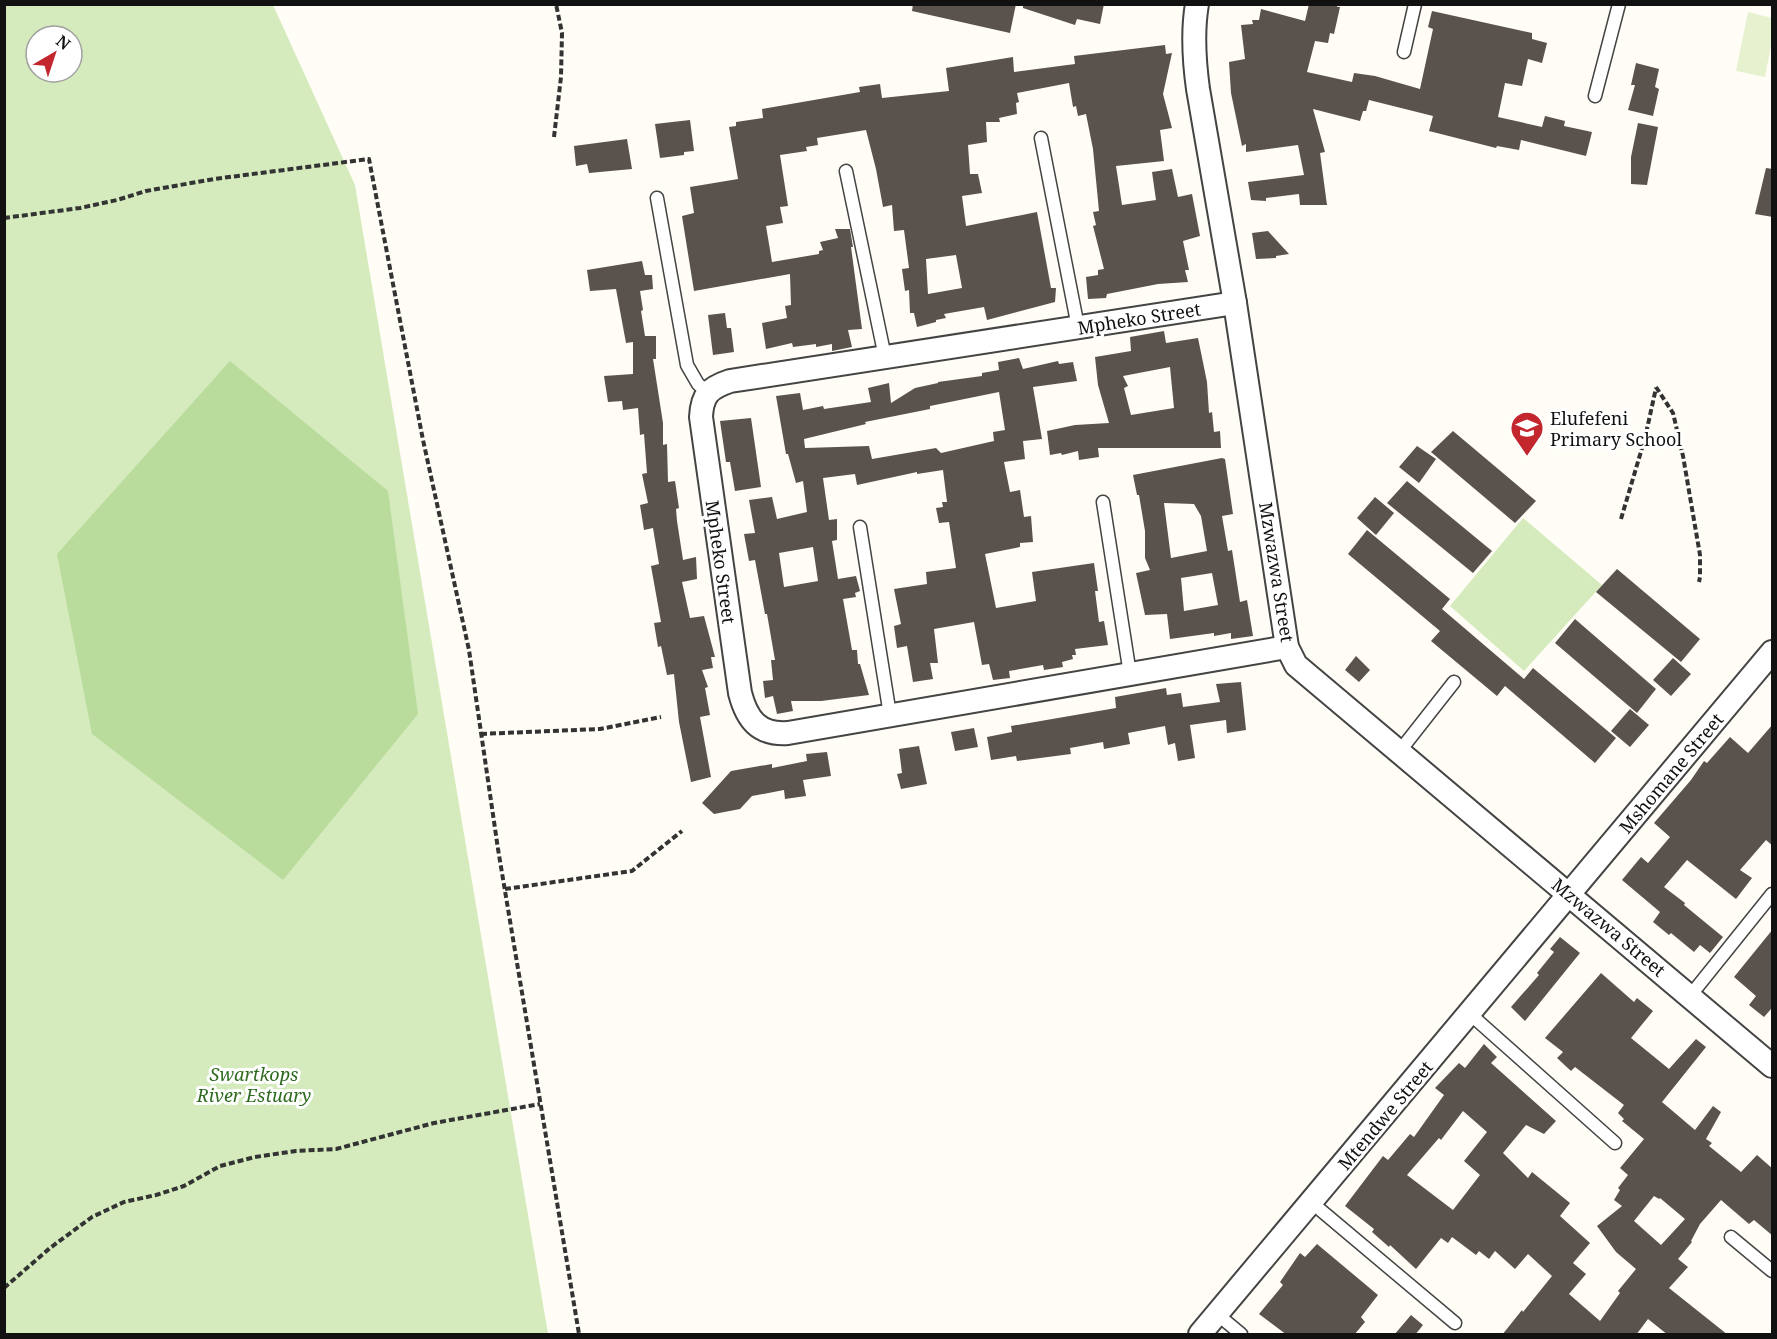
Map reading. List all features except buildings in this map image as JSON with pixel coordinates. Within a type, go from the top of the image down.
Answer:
[{"type":"street","name":"Mzwazwa Street","points":[[1197,4],[1193,56],[1197,89],[1235,303],[1287,646],[1296,665],[1773,1066]]},
{"type":"street","name":"Mpheko Street","points":[[1235,303],[730,381],[713,386],[701,405],[700,417],[740,693],[749,718],[777,734],[1287,646]]},
{"type":"street","name":"Mshomane Street","points":[[1570,895],[1773,652]]},
{"type":"street","name":"Mtendwe Street","points":[[1200,1335],[1570,895]]},
{"type":"lane","points":[[1404,52],[1415,4]]},
{"type":"lane","points":[[1595,96],[1619,4]]},
{"type":"lane","points":[[1041,138],[1078,327]]},
{"type":"lane","points":[[846,171],[885,357]]},
{"type":"lane","points":[[657,198],[687,364],[698,384],[708,393]]},
{"type":"lane","points":[[1103,502],[1130,674]]},
{"type":"lane","points":[[860,527],[890,715]]},
{"type":"lane","points":[[1399,752],[1454,682]]},
{"type":"lane","points":[[1690,996],[1773,894]]},
{"type":"lane","points":[[1470,1014],[1615,1143]]},
{"type":"lane","points":[[1311,1202],[1455,1323]]},
{"type":"lane","points":[[1731,1237],[1773,1271]]},
{"type":"lane","points":[[1217,1314],[1241,1335]]},
{"type":"path","points":[[555,137],[562,33],[556,4]]},
{"type":"path","points":[[4,218],[80,208],[146,191],[214,179],[369,159],[423,440],[469,650],[505,890],[579,1335]]},
{"type":"path","points":[[1621,519],[1645,438],[1656,387],[1673,413],[1683,456],[1700,555],[1699,582]]},
{"type":"path","points":[[481,734],[600,729],[661,717]]},
{"type":"path","points":[[505,890],[632,871],[682,831]]},
{"type":"path","points":[[4,1288],[50,1248],[92,1217],[124,1202],[184,1186],[220,1166],[255,1157],[296,1151],[336,1149],[434,1123],[540,1104]]},
{"type":"green space","name":"Swartkops River Estuary","points":[[5,5],[273,5],[355,185],[548,1334],[5,1334]]},
{"type":"green space","points":[[1748,12],[1772,18],[1772,40],[1765,77],[1736,71]]},
{"type":"green space","points":[[230,361],[388,491],[418,714],[283,880],[92,734],[57,554]]},
{"type":"green space","points":[[1523,518],[1602,585],[1524,671],[1450,606]]},
{"type":"place","name":"Elufefeni Primary School","points":[[1527,457]]}]
